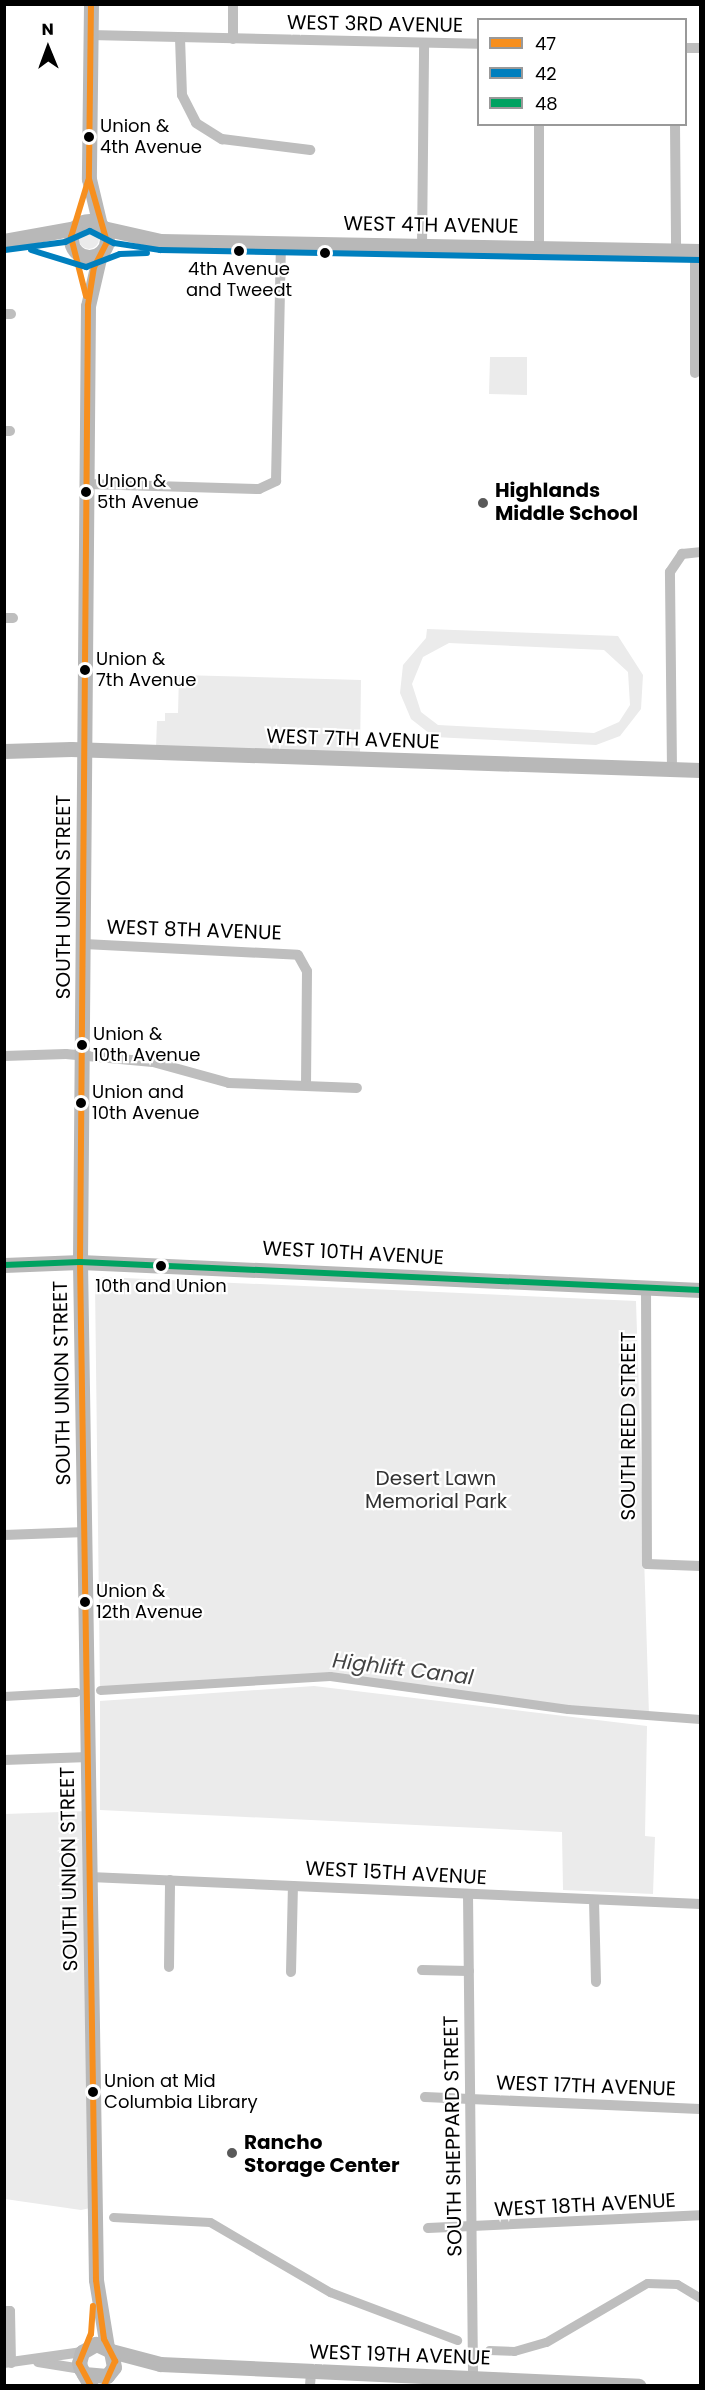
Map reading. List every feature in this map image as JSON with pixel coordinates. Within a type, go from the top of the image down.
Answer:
[{"type":"main road","points":[[91,4],[89,179],[101,226]]},
{"type":"main road","points":[[4,241],[28,240],[76,226],[89,179]]},
{"type":"main road","name":"WEST 4TH AVENUE","points":[[76,226],[101,226],[160,241]]},
{"type":"main road","name":"SOUTH UNION STREET","points":[[76,226],[76,252],[88,306],[80,1262],[96,2280],[109,2349],[107,2378]]},
{"type":"main road","name":"SOUTH UNION STREET","points":[[88,306],[102,252],[101,226]]},
{"type":"main road","points":[[28,240],[76,252]]},
{"type":"main road","name":"WEST 4TH AVENUE","points":[[76,252],[102,252],[160,241],[698,251]]},
{"type":"main road","name":"WEST 7TH AVENUE","points":[[4,751],[85,750],[700,770]]},
{"type":"main road","name":"WEST 10TH AVENUE","points":[[4,1265],[80,1262],[700,1290]]},
{"type":"main road","name":"SOUTH UNION STREET","points":[[85,2376],[84,2350],[96,2280]]},
{"type":"main road","name":"WEST 19TH AVENUE","points":[[84,2350],[109,2349],[160,2364],[310,2379],[473,2378],[638,2385]]},
{"type":"main road","name":"WEST 19TH AVENUE","points":[[85,2376],[107,2378],[160,2364]]},
{"type":"street","points":[[233,4],[233,39]]},
{"type":"street","name":"WEST 3RD AVENUE","points":[[90,35],[477,44]]},
{"type":"street","points":[[180,38],[182,95],[196,123],[222,139],[310,150]]},
{"type":"street","points":[[422,246],[424,43]]},
{"type":"street","points":[[539,126],[539,248]]},
{"type":"street","points":[[675,126],[676,251]]},
{"type":"street","points":[[87,484],[259,489],[273,484],[280,470],[281,243]]},
{"type":"street","points":[[695,373],[698,251]]},
{"type":"street","points":[[672,769],[669,572],[675,560],[700,552]]},
{"type":"street","name":"WEST 8TH AVENUE","points":[[84,944],[286,951],[302,958],[307,971],[306,1086]]},
{"type":"street","points":[[4,1056],[165,1063],[223,1082],[357,1088]]},
{"type":"street","name":"SOUTH REED STREET","points":[[646,1287],[647,1564],[700,1566]]},
{"type":"street","points":[[4,1535],[86,1532]]},
{"type":"street","points":[[4,1760],[89,1757]]},
{"type":"street","name":"WEST 15TH AVENUE","points":[[90,1877],[700,1905]]},
{"type":"street","points":[[169,1967],[170,1880]]},
{"type":"street","points":[[291,1972],[293,1886]]},
{"type":"street","name":"SOUTH SHEPPARD STREET","points":[[468,1894],[473,2378]]},
{"type":"street","points":[[594,1900],[596,1982]]},
{"type":"street","points":[[422,1970],[469,1971]]},
{"type":"street","name":"WEST 17TH AVENUE","points":[[425,2097],[700,2109]]},
{"type":"street","name":"WEST 18TH AVENUE","points":[[428,2228],[472,2230],[700,2215]]},
{"type":"street","points":[[4,2311],[10,2311],[8,2363],[38,2362],[84,2350]]},
{"type":"street","points":[[38,2362],[85,2376]]},
{"type":"green space","points":[[89,229],[96,232],[99,239],[96,246],[89,249],[82,246],[79,239],[82,232]]},
{"type":"green space","points":[[490,357],[527,357],[527,395],[489,394]]},
{"type":"green space","points":[[427,629],[618,636],[643,675],[641,709],[620,736],[596,745],[434,737],[411,719],[400,693],[403,665],[426,638]],"holes":[[[449,643],[604,650],[628,672],[630,705],[619,722],[594,733],[438,725],[421,712],[412,684],[423,657]]]},
{"type":"green space","points":[[179,675],[361,680],[360,754],[156,748],[157,721],[165,721],[165,713],[178,713]]},
{"type":"green space","name":"Desert Lawn Memorial Park","points":[[103,1277],[636,1301],[649,1715],[326,1677],[100,1691],[95,1284]]},
{"type":"green space","points":[[314,1686],[647,1726],[645,1836],[655,1837],[653,1894],[563,1890],[562,1832],[100,1810],[100,1701]]},
{"type":"green space","points":[[89,1811],[95,2207],[81,2210],[5,2199],[5,1814]]},
{"type":"waterway","name":"Highlift Canal","points":[[100,1690],[330,1676],[568,1709],[700,1719]]},
{"type":"waterway","name":"Highlift Canal","points":[[4,1696],[76,1692]]},
{"type":"waterway","points":[[113,2217],[210,2222],[330,2292],[457,2340]]},
{"type":"waterway","points":[[489,2350],[514,2351],[546,2342],[647,2283],[677,2284],[700,2298]]},
{"type":"transit line","name":"47","points":[[91,4],[89,179],[107,242],[94,267],[88,306],[80,1262],[96,2280],[104,2339],[115,2361],[104,2386]]},
{"type":"transit line","name":"47","points":[[86,296],[71,237],[88,181]]},
{"type":"transit line","name":"42","points":[[5,250],[65,242],[90,231],[114,243],[160,250],[700,260]]},
{"type":"transit line","name":"42","points":[[31,250],[86,267],[120,254],[147,253]]},
{"type":"transit line","name":"48","points":[[4,1265],[80,1262],[700,1290]]},
{"type":"transit line","name":"47","points":[[91,2386],[79,2363],[91,2334],[93,2306]]},
{"type":"place","name":"Union & 4th Avenue","points":[[89,137]]},
{"type":"place","name":"4th Avenue and Tweedt","points":[[239,251]]},
{"type":"place","name":"Union & 5th Avenue","points":[[86,492]]},
{"type":"place","name":"Highlands Middle School","points":[[483,503]]},
{"type":"place","name":"Union & 7th Avenue","points":[[85,670]]},
{"type":"place","name":"Union & 10th Avenue","points":[[82,1045]]},
{"type":"place","name":"Union and 10th Avenue","points":[[81,1103]]},
{"type":"place","name":"10th and Union","points":[[161,1266]]},
{"type":"place","name":"Union & 12th Avenue","points":[[85,1602]]},
{"type":"place","name":"Union at Mid Columbia Library","points":[[93,2092]]},
{"type":"place","name":"Rancho Storage Center","points":[[232,2153]]}]
